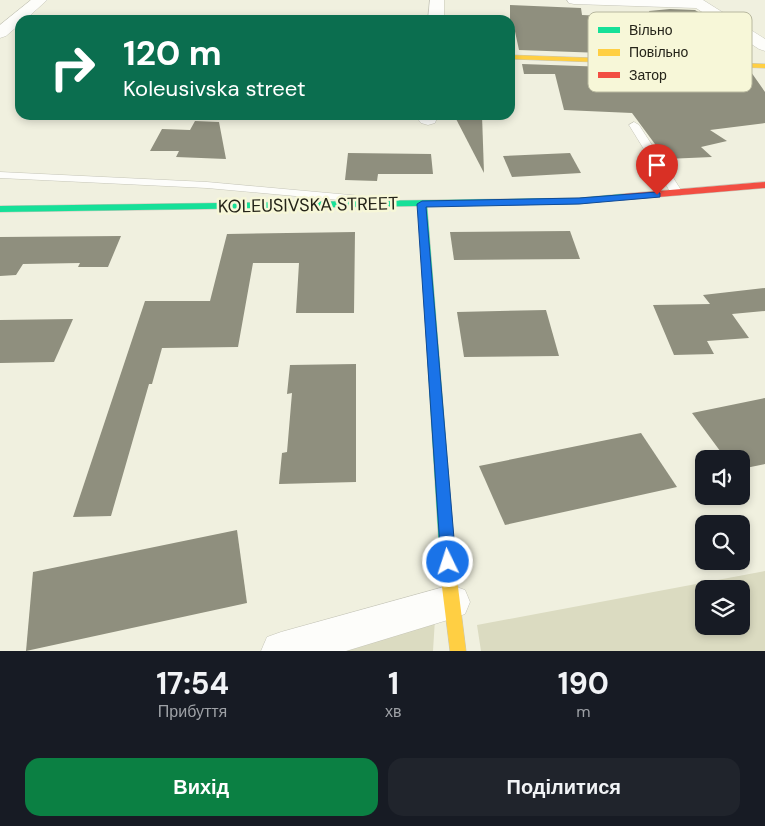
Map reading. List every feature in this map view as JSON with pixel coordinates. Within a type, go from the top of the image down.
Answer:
[{"type":"street","points":[[22,15],[40,0]]},
{"type":"street","points":[[436,0],[436,15]]},
{"type":"street","points":[[574,0],[697,2],[712,12]]},
{"type":"street","points":[[0,34],[15,21]]},
{"type":"street","points":[[752,38],[765,46]]},
{"type":"street","points":[[515,57],[588,60]]},
{"type":"street","points":[[752,66],[765,66]]},
{"type":"street","name":"KOLEUSIVSKA STREET","points":[[0,209],[579,201],[765,185]]},
{"type":"street","points":[[422,204],[451,602],[458,651]]},
{"type":"street","points":[[281,651],[451,602]]},
{"type":"lane","points":[[634,125],[677,193]]},
{"type":"lane","points":[[0,175],[207,185],[422,204]]},
{"type":"green space","points":[[765,571],[765,651],[481,651],[477,625],[695,584],[695,635],[750,635],[750,580],[717,580]]},
{"type":"green space","points":[[435,619],[433,651],[328,651]]},
{"type":"building","points":[[510,5],[581,8],[582,15],[588,15],[588,52],[519,50],[515,32],[515,15],[510,15]]},
{"type":"building","points":[[670,9],[695,10],[698,12],[649,11]]},
{"type":"building","points":[[522,64],[588,66],[588,92],[752,92],[752,73],[765,92],[765,123],[710,130],[727,141],[701,147],[712,157],[666,159],[632,113],[564,110],[555,74],[524,74]]},
{"type":"building","points":[[457,120],[482,120],[484,173]]},
{"type":"building","points":[[195,121],[219,122],[226,159],[176,157],[179,151],[150,151],[162,129],[190,130]]},
{"type":"building","points":[[348,153],[431,154],[433,174],[378,174],[377,181],[345,180]]},
{"type":"building","points":[[570,153],[581,173],[512,177],[503,156]]},
{"type":"building","points":[[570,231],[580,259],[454,260],[450,232]]},
{"type":"building","points":[[355,232],[354,313],[296,313],[299,263],[253,263],[238,347],[162,348],[152,384],[149,384],[111,516],[73,517],[145,301],[210,301],[227,234]]},
{"type":"building","points":[[121,236],[108,267],[78,267],[80,263],[23,264],[16,275],[0,276],[0,237]]},
{"type":"building","points":[[765,288],[765,311],[732,314],[749,338],[707,341],[714,354],[674,355],[653,305],[710,304],[703,295]]},
{"type":"building","points":[[546,310],[559,356],[464,357],[457,312]]},
{"type":"building","points":[[73,319],[54,362],[0,363],[0,320]]},
{"type":"building","points":[[356,364],[356,482],[279,484],[282,453],[287,452],[292,393],[287,394],[290,365]]},
{"type":"building","points":[[765,398],[765,464],[750,467],[750,450],[719,450],[692,413]]},
{"type":"building","points":[[641,433],[677,487],[505,525],[479,466]]},
{"type":"building","points":[[237,530],[247,603],[26,651],[33,572]]},
{"type":"traffic: fast","points":[[0,209],[579,201],[623,197]]},
{"type":"traffic: fast","points":[[422,204],[449,579]]},
{"type":"traffic: slow","points":[[515,57],[588,60]]},
{"type":"traffic: slow","points":[[752,66],[765,66]]},
{"type":"traffic: slow","points":[[449,579],[458,651]]},
{"type":"traffic: jam","points":[[623,197],[765,185]]},
{"type":"route","points":[[448,562],[422,204],[579,201],[657,195]]}]
